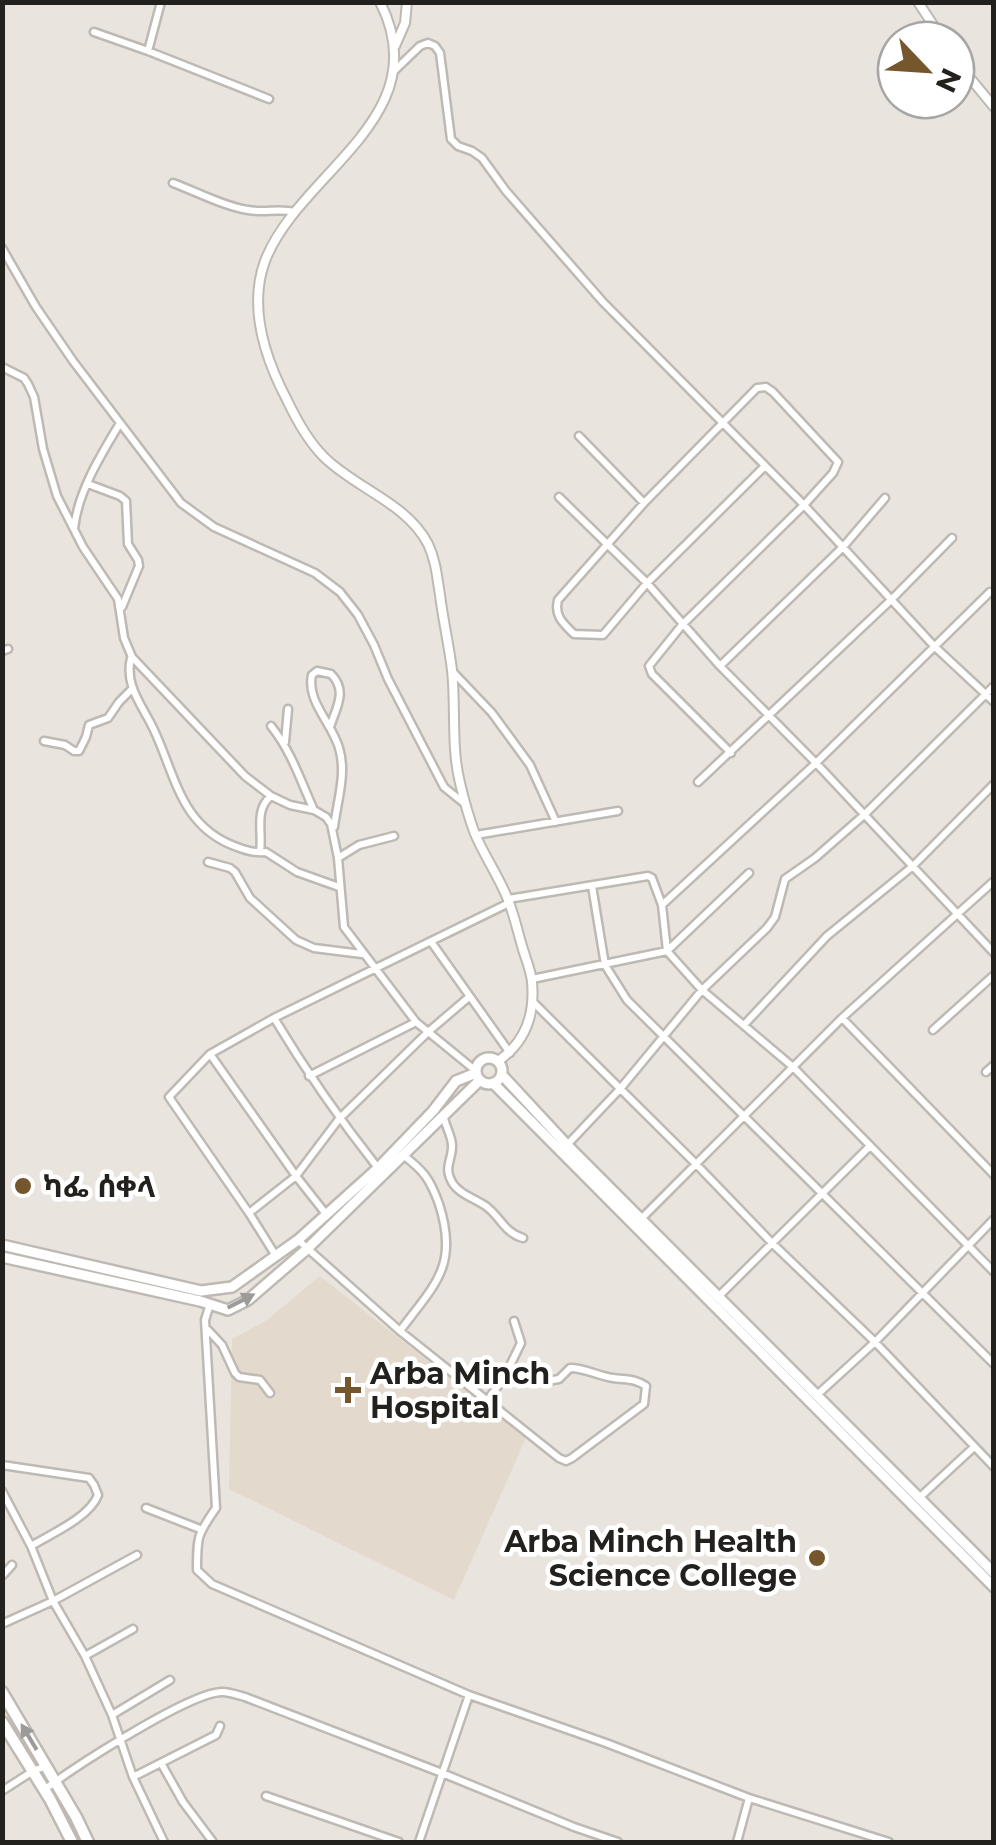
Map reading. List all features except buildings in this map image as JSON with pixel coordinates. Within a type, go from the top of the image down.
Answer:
[{"type":"highway","points":[[2,1692],[88,1842]]},
{"type":"highway","points":[[2,1722],[72,1842]]},
{"type":"main road","points":[[2,1245],[116,1277],[148,1291],[200,1300],[228,1310],[248,1300],[307,1249],[443,1116],[477,1075],[478,1063],[486,1058],[498,1061],[502,1068],[498,1079],[487,1084],[477,1075]]},
{"type":"main road","points":[[2,1257],[116,1277],[150,1278],[201,1291],[232,1287],[298,1240],[378,1168],[456,1081],[477,1075]]},
{"type":"main road","points":[[498,1079],[567,1145],[637,1222],[718,1297],[992,1570]]},
{"type":"main road","points":[[498,1079],[994,1588]]},
{"type":"street","points":[[148,51],[162,2]]},
{"type":"street","points":[[380,2],[389,20],[393,72],[376,118],[274,241],[260,279],[261,332],[269,362],[287,401],[323,457],[418,528],[438,572],[452,670],[458,778],[476,836],[509,901],[532,979],[528,1023],[520,1042],[498,1061]]},
{"type":"street","points":[[393,50],[406,23],[408,2]]},
{"type":"street","points":[[94,32],[269,98]]},
{"type":"street","points":[[393,72],[420,46],[435,46],[440,52],[450,138],[482,158],[603,302],[804,505],[934,646],[994,702]]},
{"type":"street","points":[[976,85],[994,107]]},
{"type":"street","points":[[173,184],[244,210],[296,212]]},
{"type":"street","points":[[2,248],[36,307],[181,503],[214,527],[314,573],[340,592],[358,615],[444,786],[465,804]]},
{"type":"street","points":[[2,367],[24,378],[34,397],[50,474],[74,530],[111,587],[132,656],[246,776],[271,796],[326,817],[338,858],[344,927],[416,1022],[477,1075]]},
{"type":"street","points":[[731,753],[652,674],[649,666],[682,624],[804,505],[838,462],[773,392],[766,387],[758,388],[644,503],[558,600],[556,608],[559,619],[574,634],[603,635],[647,584],[765,466]]},
{"type":"street","points":[[74,530],[75,517],[97,462],[120,423]]},
{"type":"street","points":[[579,436],[644,503]]},
{"type":"street","points":[[88,484],[126,501],[128,544],[139,566],[121,610]]},
{"type":"street","points":[[559,497],[647,584],[994,953]]},
{"type":"street","points":[[720,666],[843,548],[885,498]]},
{"type":"street","points":[[698,782],[952,538]]},
{"type":"street","points":[[662,905],[816,763],[990,592]]},
{"type":"street","points":[[132,656],[129,668],[133,688],[188,810],[222,842],[255,854],[266,852],[297,872],[339,887]]},
{"type":"street","points":[[452,670],[492,713],[530,765],[556,822]]},
{"type":"street","points":[[330,727],[340,686],[331,674],[317,671],[312,674],[311,690],[340,750],[341,780],[333,838]]},
{"type":"street","points":[[567,1145],[620,1089],[702,990],[767,928],[775,916],[785,879],[864,815],[994,686]]},
{"type":"street","points":[[44,742],[79,751],[88,725],[108,718],[133,688]]},
{"type":"street","points":[[285,744],[288,710]]},
{"type":"street","points":[[271,726],[285,744],[314,810]]},
{"type":"street","points":[[744,1025],[827,936],[913,866],[994,784]]},
{"type":"street","points":[[260,852],[261,809],[271,796]]},
{"type":"street","points":[[476,836],[618,811]]},
{"type":"street","points":[[338,858],[360,845],[394,836]]},
{"type":"street","points":[[208,862],[230,868],[250,898],[296,940],[314,948],[364,954]]},
{"type":"street","points":[[532,979],[667,951],[749,874]]},
{"type":"street","points":[[276,1256],[169,1097],[210,1054],[509,901],[648,876],[655,881],[662,905],[667,951],[702,990],[793,1068],[994,1272]]},
{"type":"street","points":[[637,1222],[842,1018],[994,881]]},
{"type":"street","points":[[592,886],[605,965],[627,1000],[994,1364]]},
{"type":"street","points":[[432,942],[510,1053]]},
{"type":"street","points":[[933,1030],[994,975]]},
{"type":"street","points":[[250,1212],[296,1176],[339,1119],[469,997]]},
{"type":"street","points":[[532,1001],[994,1466]]},
{"type":"street","points":[[274,1018],[309,1076],[378,1168]]},
{"type":"street","points":[[842,1018],[994,1175]]},
{"type":"street","points":[[309,1076],[416,1022]]},
{"type":"street","points":[[210,1054],[326,1214]]},
{"type":"street","points":[[986,1072],[994,1065]]},
{"type":"street","points":[[443,1116],[453,1142],[448,1170],[451,1181],[459,1191],[490,1209],[505,1229],[523,1238]]},
{"type":"street","points":[[718,1297],[870,1146]]},
{"type":"street","points":[[400,1331],[440,1276],[448,1252],[447,1229],[425,1171],[403,1154]]},
{"type":"street","points":[[817,1395],[875,1342],[994,1219]]},
{"type":"street","points":[[298,1240],[400,1331],[559,1458],[566,1461],[644,1404],[646,1396],[646,1386],[634,1379],[611,1378],[577,1367],[570,1368],[559,1380],[505,1376]]},
{"type":"street","points":[[210,1304],[205,1320],[216,1508],[200,1529],[197,1570],[212,1584],[469,1694],[748,1798],[888,1842]]},
{"type":"street","points":[[487,1401],[521,1343],[514,1321]]},
{"type":"street","points":[[208,1329],[222,1344],[235,1373],[260,1380],[270,1393]]},
{"type":"street","points":[[918,1499],[974,1447]]},
{"type":"street","points":[[2,1465],[89,1478],[98,1495],[86,1513],[31,1546]]},
{"type":"street","points":[[2,1492],[85,1656],[133,1777],[164,1842]]},
{"type":"street","points":[[146,1508],[200,1529]]},
{"type":"street","points":[[2,1624],[137,1556]]},
{"type":"street","points":[[2,1576],[12,1564]]},
{"type":"street","points":[[85,1656],[133,1629]]},
{"type":"street","points":[[112,1716],[170,1680]]},
{"type":"street","points":[[44,1790],[190,1701],[222,1692],[245,1697],[618,1842]]},
{"type":"street","points":[[419,1842],[469,1694]]},
{"type":"street","points":[[133,1777],[216,1735],[220,1726]]},
{"type":"street","points":[[161,1763],[183,1802],[214,1842]]},
{"type":"street","points":[[2,1791],[46,1766]]},
{"type":"street","points":[[266,1796],[400,1842]]},
{"type":"street","points":[[738,1842],[748,1798]]},
{"type":"shaded area","name":"Arba Minch Hospital","points":[[320,1276],[526,1438],[454,1600],[229,1489],[232,1339],[267,1320]]},
{"type":"place","name":"ካፌ ሰቀላ","points":[[23,1186]]},
{"type":"place","name":"Arba Minch Hospital","points":[[348,1390]]},
{"type":"place","name":"Arba Minch Health Science College","points":[[817,1558]]}]
